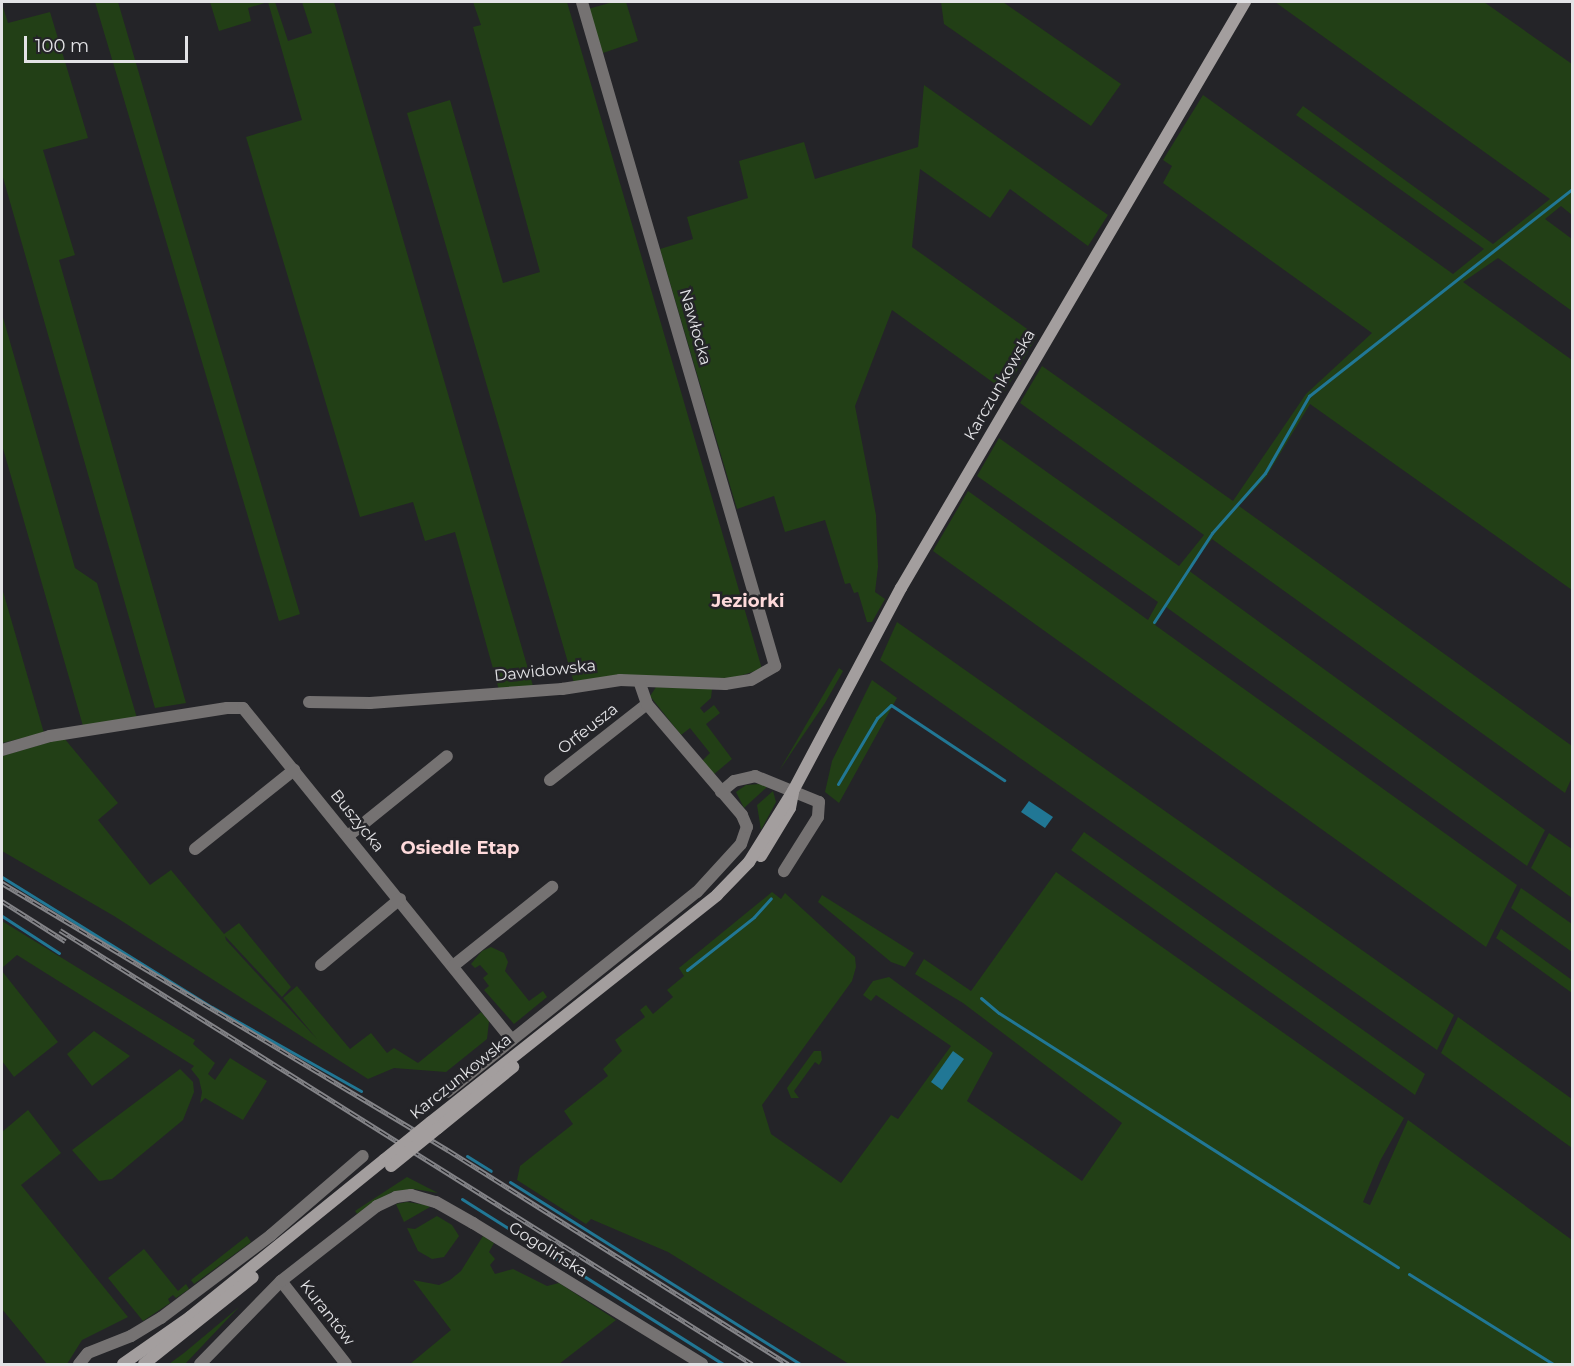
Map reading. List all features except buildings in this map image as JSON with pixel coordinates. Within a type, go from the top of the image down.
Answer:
[{"type":"street","name":"Nawłocka","points":[[582,2],[776,661]]},
{"type":"street","name":"Karczunkowska","points":[[144,1365],[725,888],[748,862],[794,791],[901,588],[1245,2]]},
{"type":"street","name":"Dawidowska","points":[[309,702],[370,703],[639,681],[740,683],[770,671],[776,661]]},
{"type":"street","points":[[639,681],[647,704],[722,792],[734,781],[750,776],[764,778],[819,802],[820,809],[784,871]]},
{"type":"street","name":"Orfeusza","points":[[550,780],[647,704]]},
{"type":"street","name":"Buszycka","points":[[2,750],[50,736],[227,708],[243,708],[512,1040]]},
{"type":"street","points":[[348,836],[447,756]]},
{"type":"street","points":[[195,849],[294,770]]},
{"type":"street","name":"Karczunkowska","points":[[447,1092],[721,869],[741,844],[747,827],[742,815],[722,792]]},
{"type":"street","points":[[453,966],[552,887]]},
{"type":"street","points":[[321,964],[400,899]]},
{"type":"street","points":[[79,1365],[88,1353],[131,1336],[161,1318],[271,1235],[363,1156]]},
{"type":"street","name":"Karczunkowska","points":[[123,1365],[190,1317],[388,1163]]},
{"type":"street","name":"Gogolińska","points":[[282,1281],[370,1210],[404,1196],[436,1202],[702,1365]]},
{"type":"street","points":[[200,1365],[282,1281]]},
{"type":"street","name":"Kurantów","points":[[282,1281],[346,1365]]},
{"type":"green space","points":[[95,2],[118,2],[300,614],[279,621]]},
{"type":"green space","points":[[210,2],[268,2],[248,8],[251,21],[219,31]]},
{"type":"green space","points":[[268,2],[275,2],[288,41],[312,33],[302,2],[334,2],[533,686],[499,690],[455,532],[425,541],[413,502],[360,517],[246,137],[302,120]]},
{"type":"green space","points":[[473,2],[567,2],[762,669],[733,678],[611,676],[574,683],[407,113],[450,100],[503,283],[540,272],[473,27],[481,25]]},
{"type":"green space","points":[[613,2],[626,2],[638,41],[603,53],[588,9]]},
{"type":"green space","points":[[941,2],[1003,2],[1121,84],[1091,126],[944,24]]},
{"type":"green space","points":[[1275,2],[1484,2],[1572,64],[1572,215],[1561,206],[1545,219],[1572,239],[1572,311],[1498,258],[1463,282],[1572,360],[1572,590],[1310,404],[1266,477],[1239,506],[1572,746],[1572,777],[1565,793],[1212,539],[1188,570],[1545,830],[1527,866],[1166,607],[1155,625],[1517,885],[1486,947],[933,551],[968,491],[1148,620],[1158,602],[977,476],[999,438],[1179,566],[1204,535],[1020,403],[1042,366],[1233,501],[1306,394],[1372,333],[1163,183],[1172,166],[1163,160],[1203,95],[1453,274],[1484,249],[1296,115],[1303,106],[1493,244],[1550,199]]},
{"type":"green space","points":[[2,4],[8,23],[50,12],[88,138],[43,150],[75,255],[59,260],[186,703],[155,708],[2,174]]},
{"type":"green space","points":[[924,85],[1108,215],[1088,246],[1010,189],[990,218],[920,169],[912,247],[1037,336],[1005,391],[892,310],[855,406],[876,515],[878,567],[875,592],[885,599],[872,622],[867,622],[858,592],[854,593],[850,583],[845,584],[825,520],[785,532],[774,496],[737,509],[660,249],[693,239],[687,217],[748,198],[739,161],[804,142],[815,179],[918,147]]},
{"type":"green space","points":[[2,314],[75,568],[97,583],[137,718],[83,726],[2,445]]},
{"type":"green space","points":[[2,588],[44,733],[2,743]]},
{"type":"green space","points":[[897,622],[1454,1015],[1437,1050],[880,660]]},
{"type":"green space","points":[[839,668],[843,671],[825,703],[779,771]]},
{"type":"green space","points":[[872,680],[897,698],[839,803],[825,792],[832,761]]},
{"type":"green space","points":[[656,687],[712,689],[711,698],[700,708],[704,713],[714,705],[720,713],[706,724],[732,759],[713,775],[702,761],[710,753],[690,728],[681,735],[650,696]]},
{"type":"green space","points":[[64,738],[118,803],[98,820],[150,885],[171,870],[224,934],[239,923],[291,987],[282,997],[225,936],[226,940],[317,1039],[283,998],[297,986],[350,1049],[371,1033],[387,1053],[394,1048],[418,1063],[481,1012],[489,1021],[487,1039],[446,1072],[394,1068],[368,1079],[114,916],[2,851],[2,756]]},
{"type":"green space","points":[[760,784],[767,787],[744,808],[736,792],[746,785]]},
{"type":"green space","points":[[773,791],[776,802],[761,830],[757,805]]},
{"type":"green space","points":[[1084,832],[1425,1074],[1415,1095],[1071,850]]},
{"type":"green space","points":[[1549,833],[1572,849],[1572,898],[1531,868]]},
{"type":"green space","points":[[1056,872],[1404,1118],[1380,1161],[1363,1202],[1370,1205],[1408,1120],[1572,1240],[1572,1364],[849,1364],[668,1252],[591,1219],[586,1224],[517,1180],[520,1166],[573,1124],[564,1111],[608,1076],[603,1069],[622,1051],[615,1040],[645,1017],[640,1010],[646,1005],[653,1014],[673,997],[667,990],[684,976],[679,968],[772,892],[781,899],[785,893],[855,957],[856,967],[852,981],[762,1105],[771,1134],[841,1183],[891,1115],[898,1119],[951,1046],[876,995],[871,1001],[863,995],[873,981],[889,977],[993,1053],[967,1101],[1082,1181],[1122,1123],[963,1003],[915,974],[924,959],[971,991]]},
{"type":"green space","points":[[1521,888],[1572,924],[1572,952],[1511,908]]},
{"type":"green space","points":[[822,895],[914,953],[905,967],[891,962],[818,902]]},
{"type":"green space","points":[[2,921],[195,1040],[193,1044],[215,1063],[208,1074],[215,1080],[230,1058],[267,1081],[243,1120],[205,1098],[200,1103],[202,1092],[199,1079],[191,1069],[194,1066],[17,955],[2,968]]},
{"type":"green space","points":[[1501,929],[1572,980],[1572,993],[1496,938]]},
{"type":"green space","points":[[491,947],[504,953],[508,962],[505,971],[529,1001],[543,991],[547,997],[514,1024],[484,990],[489,986],[483,978],[488,974],[480,965],[475,968],[471,964],[482,951]]},
{"type":"green space","points":[[2,971],[58,1042],[14,1077],[2,1061]]},
{"type":"green space","points":[[1458,1017],[1572,1099],[1572,1148],[1441,1053]]},
{"type":"green space","points":[[94,1031],[130,1056],[92,1086],[67,1054]]},
{"type":"green space","points":[[814,1051],[821,1051],[822,1060],[819,1065],[815,1062],[794,1091],[799,1098],[791,1098],[787,1088]]},
{"type":"green space","points":[[180,1069],[193,1082],[194,1092],[183,1120],[112,1179],[99,1181],[72,1150]]},
{"type":"green space","points":[[28,1110],[61,1153],[21,1185],[128,1317],[82,1340],[67,1364],[47,1364],[2,1309],[2,1132]]},
{"type":"green space","points":[[407,1177],[438,1193],[414,1189],[392,1192],[357,1214],[355,1211]]},
{"type":"green space","points":[[407,1202],[430,1207],[404,1222],[396,1204]]},
{"type":"green space","points":[[437,1216],[452,1225],[459,1236],[444,1257],[432,1259],[418,1251],[407,1228],[415,1229]]},
{"type":"green space","points":[[247,1236],[251,1242],[194,1284],[191,1280]]},
{"type":"green space","points":[[483,1236],[494,1243],[489,1252],[495,1259],[490,1265],[495,1274],[513,1269],[547,1286],[559,1283],[616,1320],[559,1364],[410,1364],[451,1330],[413,1280],[439,1285],[450,1280],[461,1271]]},
{"type":"green space","points":[[144,1249],[178,1291],[186,1284],[189,1289],[176,1298],[173,1295],[168,1299],[170,1303],[143,1321],[108,1278]]},
{"type":"green space","points":[[239,1307],[185,1364],[169,1364],[184,1353]]},
{"type":"water","points":[[1029,801],[1053,817],[1045,828],[1021,812]]},
{"type":"water","points":[[953,1051],[964,1059],[942,1090],[931,1082]]},
{"type":"waterway","points":[[1154,622],[1212,533],[1265,473],[1309,396],[1572,189]]},
{"type":"waterway","points":[[838,784],[877,718],[891,705],[1004,780]]},
{"type":"waterway","points":[[2,877],[212,1007],[361,1091]]},
{"type":"waterway","points":[[687,970],[754,917],[771,898]]},
{"type":"waterway","points":[[2,916],[59,953]]},
{"type":"waterway","points":[[981,998],[999,1013],[1398,1267]]},
{"type":"waterway","points":[[467,1156],[491,1171]]},
{"type":"waterway","points":[[510,1182],[800,1364]]},
{"type":"waterway","points":[[462,1199],[723,1364]]},
{"type":"waterway","points":[[1409,1274],[1553,1364]]},
{"type":"railway","points":[[2,883],[448,1150],[788,1364]]},
{"type":"railway","points":[[2,901],[65,941]]},
{"type":"railway","points":[[60,930],[752,1364]]},
{"type":"district","name":"Jeziorki","points":[[748,601]]},
{"type":"district","name":"Osiedle Etap","points":[[460,848]]}]
